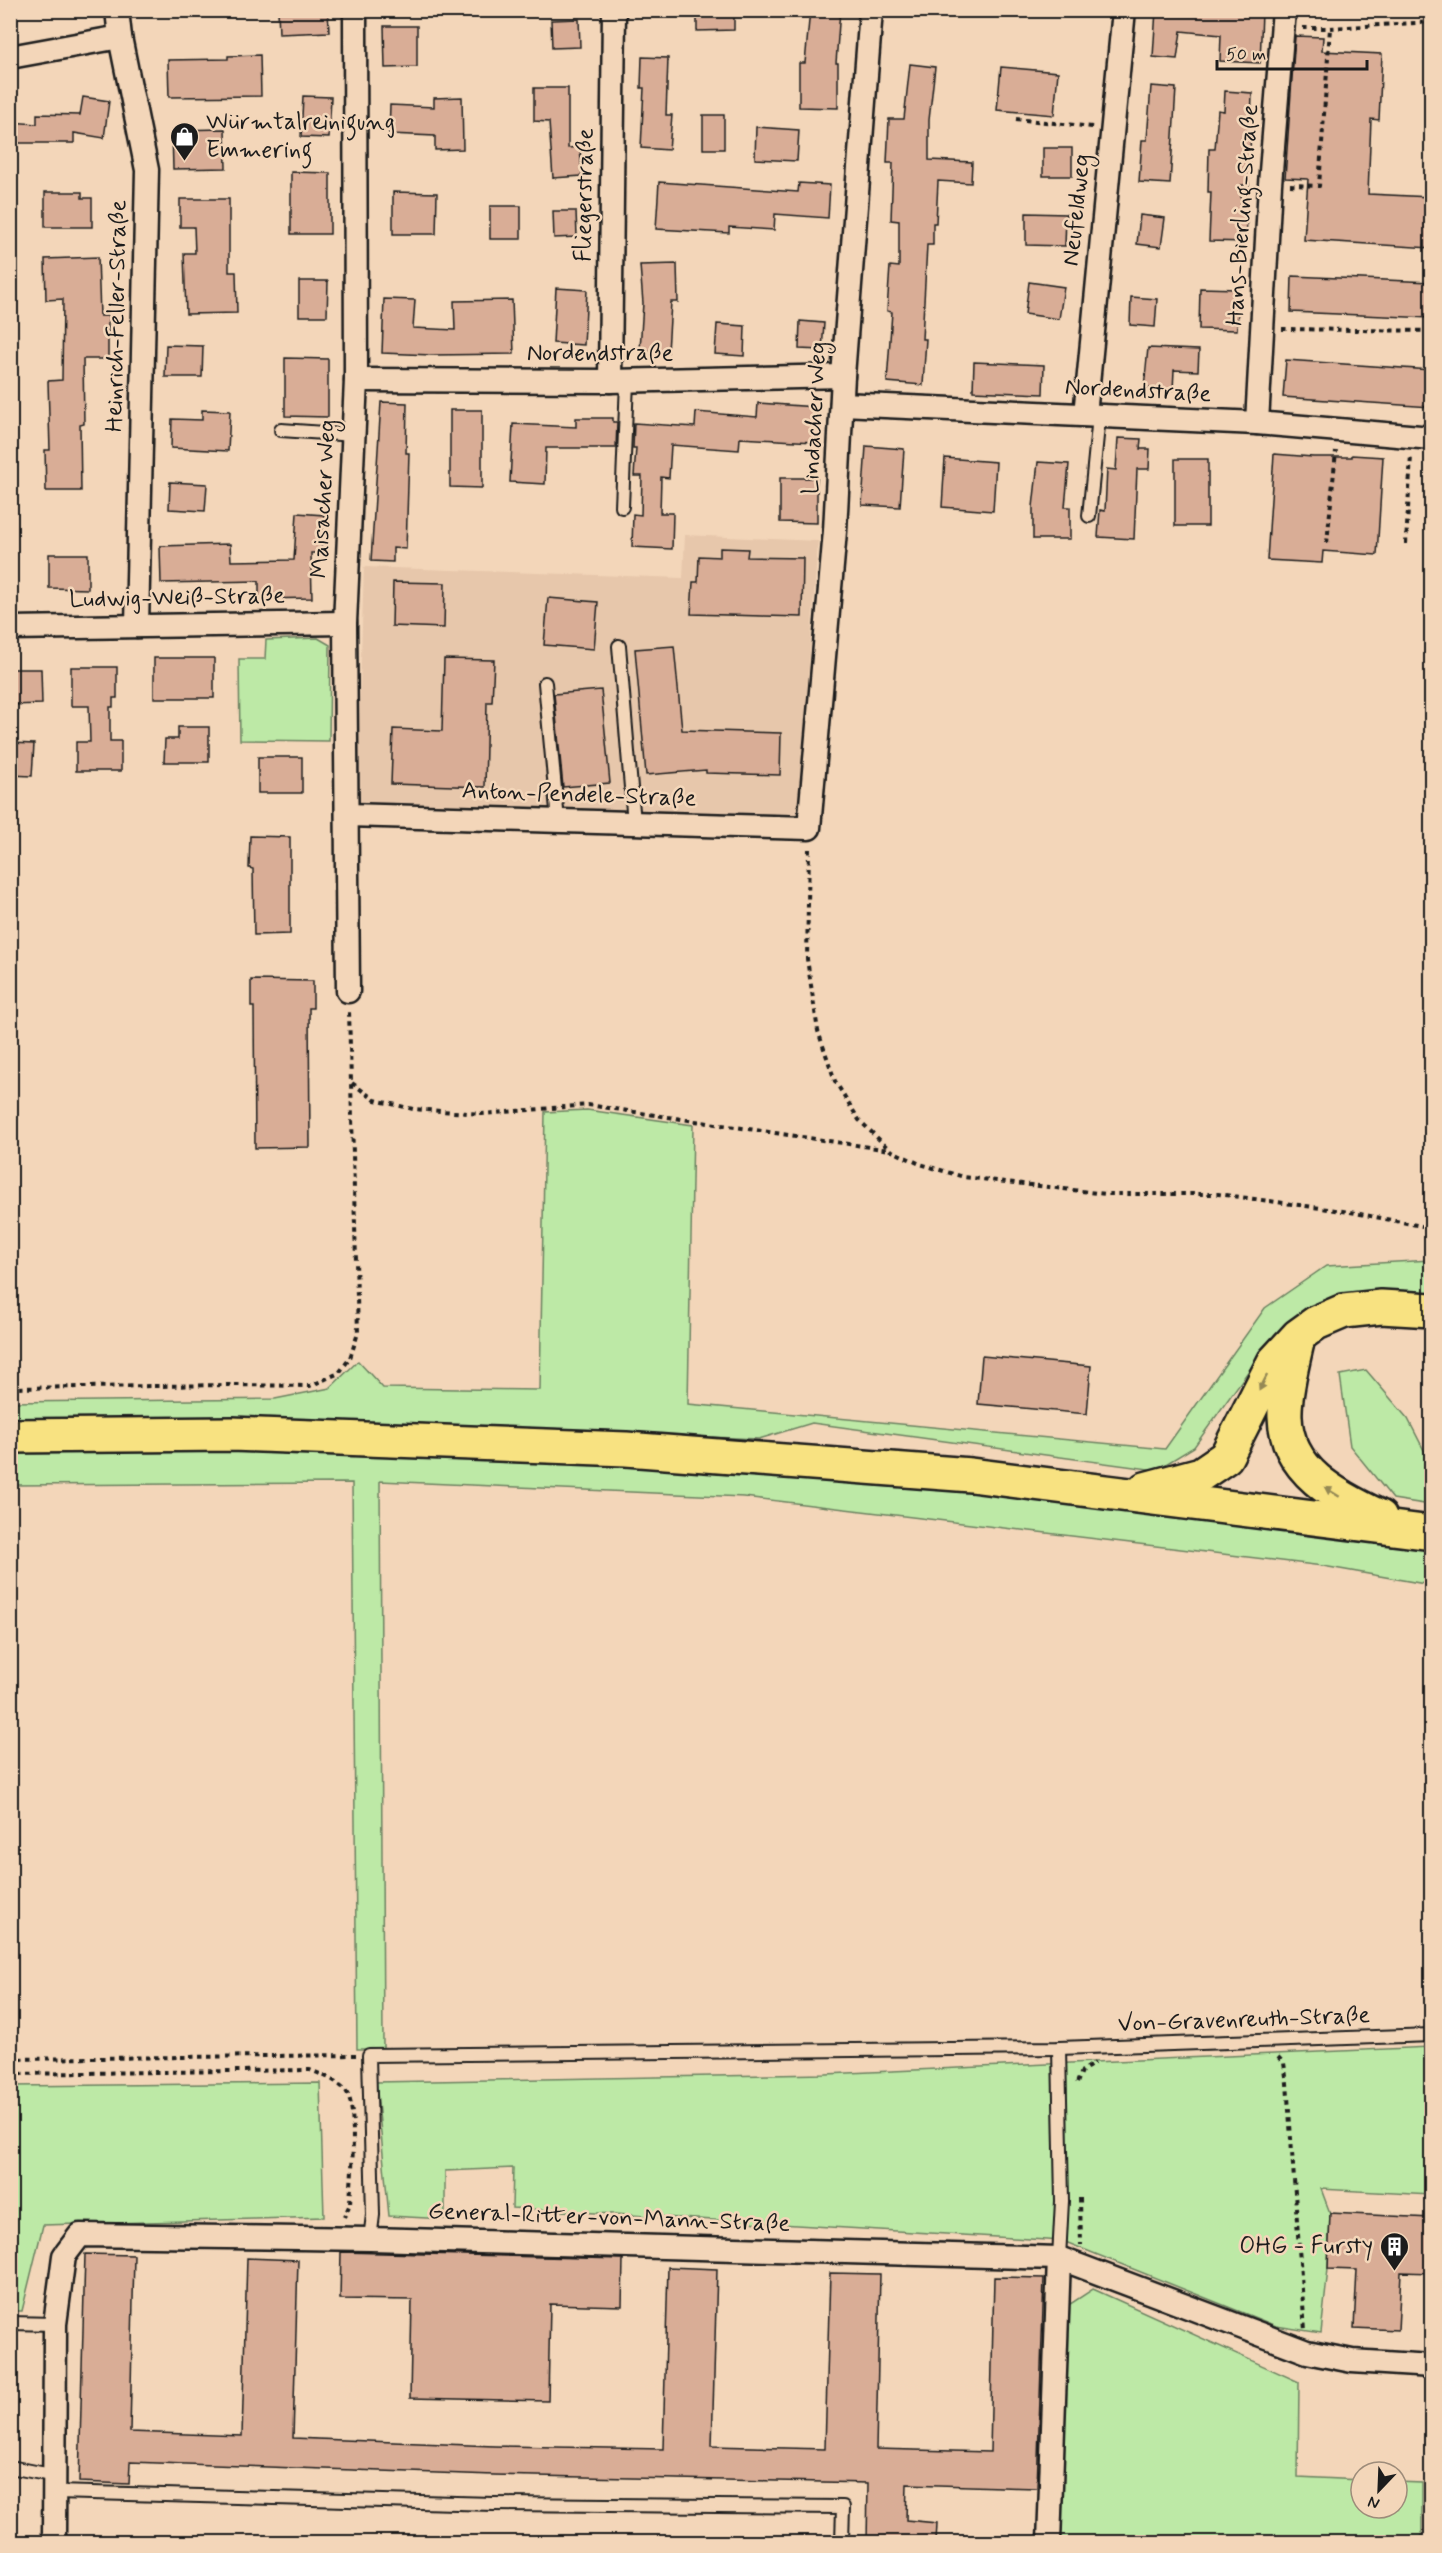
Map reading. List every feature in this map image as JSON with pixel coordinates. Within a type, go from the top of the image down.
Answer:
[{"type":"highway","points":[[1130,1494],[1201,1474],[1226,1457],[1274,1362],[1298,1336],[1316,1323],[1344,1311],[1382,1307],[1431,1310]]},
{"type":"highway","points":[[1298,1336],[1285,1416],[1292,1451],[1317,1483],[1352,1504],[1417,1531]]},
{"type":"highway","points":[[10,1436],[232,1434],[626,1449],[960,1474],[1417,1531]]},
{"type":"street","name":"Heinrich-Feller-Straße","points":[[117,10],[120,37],[147,170],[137,626]]},
{"type":"street","name":"Maisacher Weg","points":[[348,991],[345,623],[356,380],[355,10]]},
{"type":"street","name":"Fliegerstraße","points":[[614,10],[618,381]]},
{"type":"street","name":"Lindacher Weg","points":[[809,828],[835,531],[843,376],[871,10]]},
{"type":"street","name":"Neufeldweg","points":[[1092,416],[1112,129],[1124,10]]},
{"type":"street","name":"Hans-Bierling-Straße","points":[[1257,423],[1270,184],[1284,19]]},
{"type":"street","points":[[10,57],[120,37]]},
{"type":"street","name":"Nordendstraße","points":[[356,380],[618,381],[843,376]]},
{"type":"street","name":"Nordendstraße","points":[[842,404],[1257,423],[1422,437]]},
{"type":"street","name":"Ludwig-Weiß-Straße","points":[[10,628],[345,623]]},
{"type":"street","name":"Anton-Pendele-Straße","points":[[347,815],[809,828]]},
{"type":"street","name":"General-Ritter-von-Mann-Straße","points":[[54,2542],[55,2324],[64,2256],[81,2235],[370,2239],[1068,2262],[1307,2352],[1352,2361],[1431,2366]]},
{"type":"street","points":[[1049,2542],[1068,2262]]},
{"type":"lane","points":[[618,381],[622,507]]},
{"type":"lane","points":[[1089,516],[1092,416]]},
{"type":"lane","points":[[281,430],[354,435]]},
{"type":"lane","points":[[619,646],[634,823]]},
{"type":"lane","points":[[545,683],[558,821]]},
{"type":"lane","name":"Von-Gravenreuth-Straße","points":[[369,2055],[1059,2048],[1431,2035]]},
{"type":"lane","points":[[1059,2048],[1062,2201],[1068,2262]]},
{"type":"lane","points":[[369,2055],[373,2215],[370,2239]]},
{"type":"lane","points":[[10,2323],[55,2324]]},
{"type":"lane","points":[[10,2467],[56,2484],[493,2504],[843,2507],[842,2542]]},
{"type":"path","points":[[1284,19],[1330,28],[1431,22]]},
{"type":"path","points":[[1270,184],[1319,186],[1330,28]]},
{"type":"path","points":[[1016,119],[1112,129]]},
{"type":"path","points":[[1263,329],[1431,331]]},
{"type":"path","points":[[1327,543],[1338,430]]},
{"type":"path","points":[[1406,544],[1422,437]]},
{"type":"path","points":[[809,828],[807,959],[818,1030],[835,1081],[859,1120],[890,1150]]},
{"type":"path","points":[[10,1388],[310,1386],[339,1374],[350,1358],[358,1333],[348,991]]},
{"type":"path","points":[[352,1083],[375,1100],[412,1109],[482,1114],[588,1105],[890,1150],[921,1164],[964,1176],[1106,1194],[1218,1194],[1350,1212],[1431,1228]]},
{"type":"path","points":[[1275,2054],[1284,2063],[1287,2083],[1307,2352]]},
{"type":"path","points":[[10,2059],[369,2055]]},
{"type":"path","points":[[1076,2088],[1082,2071],[1093,2063],[1104,2063]]},
{"type":"path","points":[[10,2074],[310,2070],[329,2077],[347,2092],[353,2108],[350,2204],[346,2217],[339,2218]]},
{"type":"path","points":[[1068,2262],[1082,2255],[1080,2195]]},
{"type":"shaded area","points":[[685,535],[818,541],[798,820],[356,806],[364,567],[683,578]]},
{"type":"green space","points":[[318,638],[330,645],[329,741],[240,740],[239,659],[265,659],[266,640]]},
{"type":"green space","points":[[587,1110],[693,1125],[688,1404],[1165,1449],[1265,1308],[1326,1266],[1431,1260],[1431,1295],[1317,1305],[1275,1334],[1194,1447],[1156,1470],[812,1423],[759,1439],[232,1418],[11,1420],[10,1402],[275,1399],[330,1388],[358,1361],[383,1388],[540,1390],[545,1112]]},
{"type":"green space","points":[[1366,1370],[1408,1419],[1431,1464],[1431,1505],[1393,1499],[1350,1446],[1340,1375]]},
{"type":"green space","points":[[10,1448],[234,1448],[761,1468],[1108,1501],[1431,1545],[1431,1585],[1323,1566],[744,1497],[380,1481],[383,2049],[357,2049],[352,1483],[11,1485]]},
{"type":"green space","points":[[1431,2047],[1431,2195],[1321,2189],[1330,2213],[1328,2269],[1321,2333],[1276,2326],[1063,2241],[512,2208],[513,2168],[445,2171],[445,2219],[389,2216],[376,2082],[826,2074]]},
{"type":"green space","points":[[320,2083],[324,2217],[43,2225],[22,2311],[11,2311],[12,2086]]},
{"type":"green space","points":[[1093,2289],[1299,2382],[1298,2477],[1349,2479],[1349,2520],[1409,2520],[1409,2482],[1422,2483],[1422,2542],[1053,2542],[1061,2310]]},
{"type":"building","points":[[278,10],[328,10],[329,32],[279,34]]},
{"type":"building","points":[[697,10],[734,10],[734,30],[697,31]]},
{"type":"building","points":[[810,10],[840,10],[836,63],[838,63],[838,108],[799,107],[799,63],[805,63]]},
{"type":"building","points":[[1156,10],[1262,12],[1260,63],[1220,61],[1221,35],[1181,31],[1177,59],[1153,57]]},
{"type":"building","points":[[579,19],[580,47],[552,48],[551,20]]},
{"type":"building","points":[[384,26],[417,26],[417,67],[385,68]]},
{"type":"building","points":[[1295,36],[1323,37],[1322,51],[1382,54],[1379,120],[1371,119],[1368,194],[1431,197],[1431,248],[1304,240],[1308,179],[1285,178]]},
{"type":"building","points":[[260,55],[261,96],[169,97],[168,60],[228,59],[228,56]]},
{"type":"building","points":[[642,57],[668,58],[666,115],[672,115],[669,150],[641,148],[644,88],[641,88]]},
{"type":"building","points":[[910,64],[935,67],[929,120],[929,160],[972,162],[971,183],[938,181],[933,245],[927,245],[922,339],[926,339],[923,385],[887,382],[892,312],[887,311],[890,266],[899,267],[899,221],[891,220],[893,163],[887,163],[889,119],[904,119]]},
{"type":"building","points":[[1001,67],[1058,72],[1054,115],[997,110]]},
{"type":"building","points":[[1151,86],[1176,88],[1170,184],[1139,182],[1142,140],[1147,140]]},
{"type":"building","points":[[534,88],[568,88],[568,148],[580,147],[582,176],[553,178],[549,122],[534,121]]},
{"type":"building","points":[[1225,91],[1252,93],[1249,185],[1241,185],[1241,214],[1247,215],[1246,242],[1209,241],[1211,192],[1208,192],[1209,149],[1215,149],[1218,110],[1224,111]]},
{"type":"building","points":[[303,96],[331,97],[329,138],[301,137]]},
{"type":"building","points":[[83,97],[109,101],[104,138],[74,133],[74,143],[10,143],[10,122],[37,124],[37,114],[80,115]]},
{"type":"building","points":[[462,97],[463,149],[435,150],[435,136],[389,134],[390,105],[434,107],[434,98]]},
{"type":"building","points":[[703,115],[724,115],[724,149],[703,149]]},
{"type":"building","points":[[756,127],[799,130],[797,161],[755,159]]},
{"type":"building","points":[[225,129],[226,168],[173,169],[172,130]]},
{"type":"building","points":[[1043,148],[1072,148],[1072,176],[1043,176]]},
{"type":"building","points":[[291,172],[330,173],[330,234],[291,234]]},
{"type":"building","points":[[659,182],[798,192],[799,183],[830,185],[828,218],[775,214],[774,230],[729,227],[729,233],[656,229]]},
{"type":"building","points":[[45,192],[82,192],[82,198],[92,198],[92,227],[45,227]]},
{"type":"building","points":[[393,192],[437,193],[436,234],[393,234]]},
{"type":"building","points":[[180,199],[229,199],[229,272],[236,272],[237,313],[186,314],[184,253],[195,253],[194,227],[180,227]]},
{"type":"building","points":[[490,206],[521,206],[521,239],[490,239]]},
{"type":"building","points":[[553,211],[576,211],[577,237],[554,238]]},
{"type":"building","points":[[1026,213],[1066,214],[1065,246],[1026,245]]},
{"type":"building","points":[[1140,215],[1165,218],[1161,247],[1137,244]]},
{"type":"building","points":[[98,257],[100,316],[108,316],[108,359],[83,359],[84,424],[80,425],[81,491],[46,491],[45,450],[50,450],[48,381],[62,380],[63,299],[46,300],[45,259]]},
{"type":"building","points":[[677,264],[678,302],[671,302],[668,352],[640,350],[643,303],[640,265]]},
{"type":"building","points":[[1292,276],[1431,282],[1431,318],[1291,312]]},
{"type":"building","points":[[299,281],[328,281],[327,316],[299,316]]},
{"type":"building","points":[[1029,282],[1064,287],[1059,319],[1025,314]]},
{"type":"building","points":[[556,288],[587,290],[584,345],[553,343]]},
{"type":"building","points":[[1200,288],[1239,289],[1237,330],[1199,329]]},
{"type":"building","points":[[1131,297],[1157,299],[1155,327],[1130,325]]},
{"type":"building","points":[[384,299],[415,300],[413,328],[455,330],[454,301],[512,300],[514,354],[382,353]]},
{"type":"building","points":[[800,321],[824,323],[822,350],[799,349]]},
{"type":"building","points":[[717,324],[745,326],[744,356],[715,354]]},
{"type":"building","points":[[166,345],[203,346],[202,377],[165,377]]},
{"type":"building","points":[[1148,348],[1199,350],[1198,371],[1174,370],[1173,390],[1144,388]]},
{"type":"building","points":[[285,358],[328,359],[328,417],[285,416]]},
{"type":"building","points":[[1286,360],[1431,370],[1431,407],[1283,397]]},
{"type":"building","points":[[974,362],[1044,365],[1043,394],[973,391]]},
{"type":"building","points":[[381,402],[407,403],[406,453],[409,453],[406,549],[393,548],[393,562],[371,561]]},
{"type":"building","points":[[758,403],[816,407],[814,442],[740,438],[739,450],[671,445],[669,478],[661,477],[660,513],[673,513],[672,549],[632,547],[633,514],[641,515],[642,476],[634,476],[636,448],[633,448],[634,423],[695,427],[696,412],[757,417]]},
{"type":"building","points":[[202,410],[230,411],[228,451],[171,448],[172,419],[202,420]]},
{"type":"building","points":[[450,410],[482,410],[482,488],[450,487]]},
{"type":"building","points":[[576,418],[613,418],[613,422],[617,422],[616,448],[546,448],[545,484],[510,482],[513,424],[576,427]]},
{"type":"building","points":[[1118,438],[1141,439],[1140,449],[1150,449],[1149,469],[1137,469],[1134,539],[1098,537],[1100,510],[1105,511],[1107,469],[1116,470]]},
{"type":"building","points":[[866,446],[904,449],[900,507],[862,505]]},
{"type":"building","points":[[1274,454],[1313,457],[1352,457],[1352,455],[1383,457],[1377,555],[1323,551],[1322,563],[1267,560]]},
{"type":"building","points":[[945,458],[996,462],[993,511],[942,507]]},
{"type":"building","points":[[1175,459],[1208,459],[1208,526],[1175,526]]},
{"type":"building","points":[[1038,462],[1069,464],[1065,507],[1070,507],[1070,539],[1033,539],[1033,507]]},
{"type":"building","points":[[780,478],[817,478],[817,523],[780,522]]},
{"type":"building","points":[[170,482],[207,484],[205,511],[169,509]]},
{"type":"building","points":[[297,513],[324,515],[321,553],[311,553],[312,598],[259,599],[259,581],[161,583],[160,546],[230,544],[231,561],[294,560]]},
{"type":"building","points":[[720,548],[748,549],[747,557],[803,558],[802,617],[691,614],[693,582],[698,582],[699,556],[720,557]]},
{"type":"building","points":[[49,554],[88,554],[88,589],[49,588]]},
{"type":"building","points":[[393,582],[445,583],[444,628],[392,626]]},
{"type":"building","points":[[548,598],[598,602],[594,649],[544,645]]},
{"type":"building","points":[[674,646],[682,730],[781,733],[780,775],[706,773],[706,770],[646,775],[635,649]]},
{"type":"building","points":[[154,658],[214,658],[214,698],[154,698]]},
{"type":"building","points":[[444,659],[494,660],[492,702],[487,702],[485,787],[391,784],[393,729],[442,731]]},
{"type":"building","points":[[71,667],[117,667],[117,698],[113,698],[113,707],[110,707],[110,741],[121,741],[121,771],[76,771],[76,742],[90,742],[89,706],[71,706]]},
{"type":"building","points":[[10,669],[41,669],[42,704],[10,705]]},
{"type":"building","points":[[601,690],[610,783],[563,787],[554,694]]},
{"type":"building","points":[[178,727],[209,727],[209,762],[164,762],[165,739],[178,739]]},
{"type":"building","points":[[10,743],[34,744],[32,776],[10,775]]},
{"type":"building","points":[[258,757],[302,757],[302,793],[258,793]]},
{"type":"building","points":[[250,836],[290,837],[290,934],[254,935],[253,869],[249,868]]},
{"type":"building","points":[[251,980],[313,981],[313,1008],[309,1008],[310,1147],[255,1148],[254,1007],[251,1007]]},
{"type":"building","points":[[982,1356],[1091,1366],[1087,1414],[978,1404]]},
{"type":"building","name":"OHG - Fursty","points":[[1330,2213],[1431,2218],[1431,2273],[1401,2272],[1398,2330],[1354,2328],[1357,2270],[1328,2269]]},
{"type":"building","points":[[341,2252],[623,2259],[622,2306],[550,2304],[548,2401],[410,2398],[412,2300],[340,2299]]},
{"type":"building","points":[[85,2254],[134,2255],[130,2432],[242,2436],[247,2258],[298,2260],[293,2438],[494,2446],[663,2449],[668,2267],[717,2269],[712,2446],[825,2449],[830,2273],[880,2274],[876,2449],[990,2452],[994,2277],[1044,2278],[1037,2488],[907,2484],[906,2520],[937,2523],[936,2542],[867,2542],[868,2483],[494,2475],[130,2462],[129,2484],[79,2482]]},
{"type":"place","name":"Würmtalreinigung Emmering","points":[[185,162]]},
{"type":"place","name":"OHG - Fursty","points":[[1394,2272]]}]
